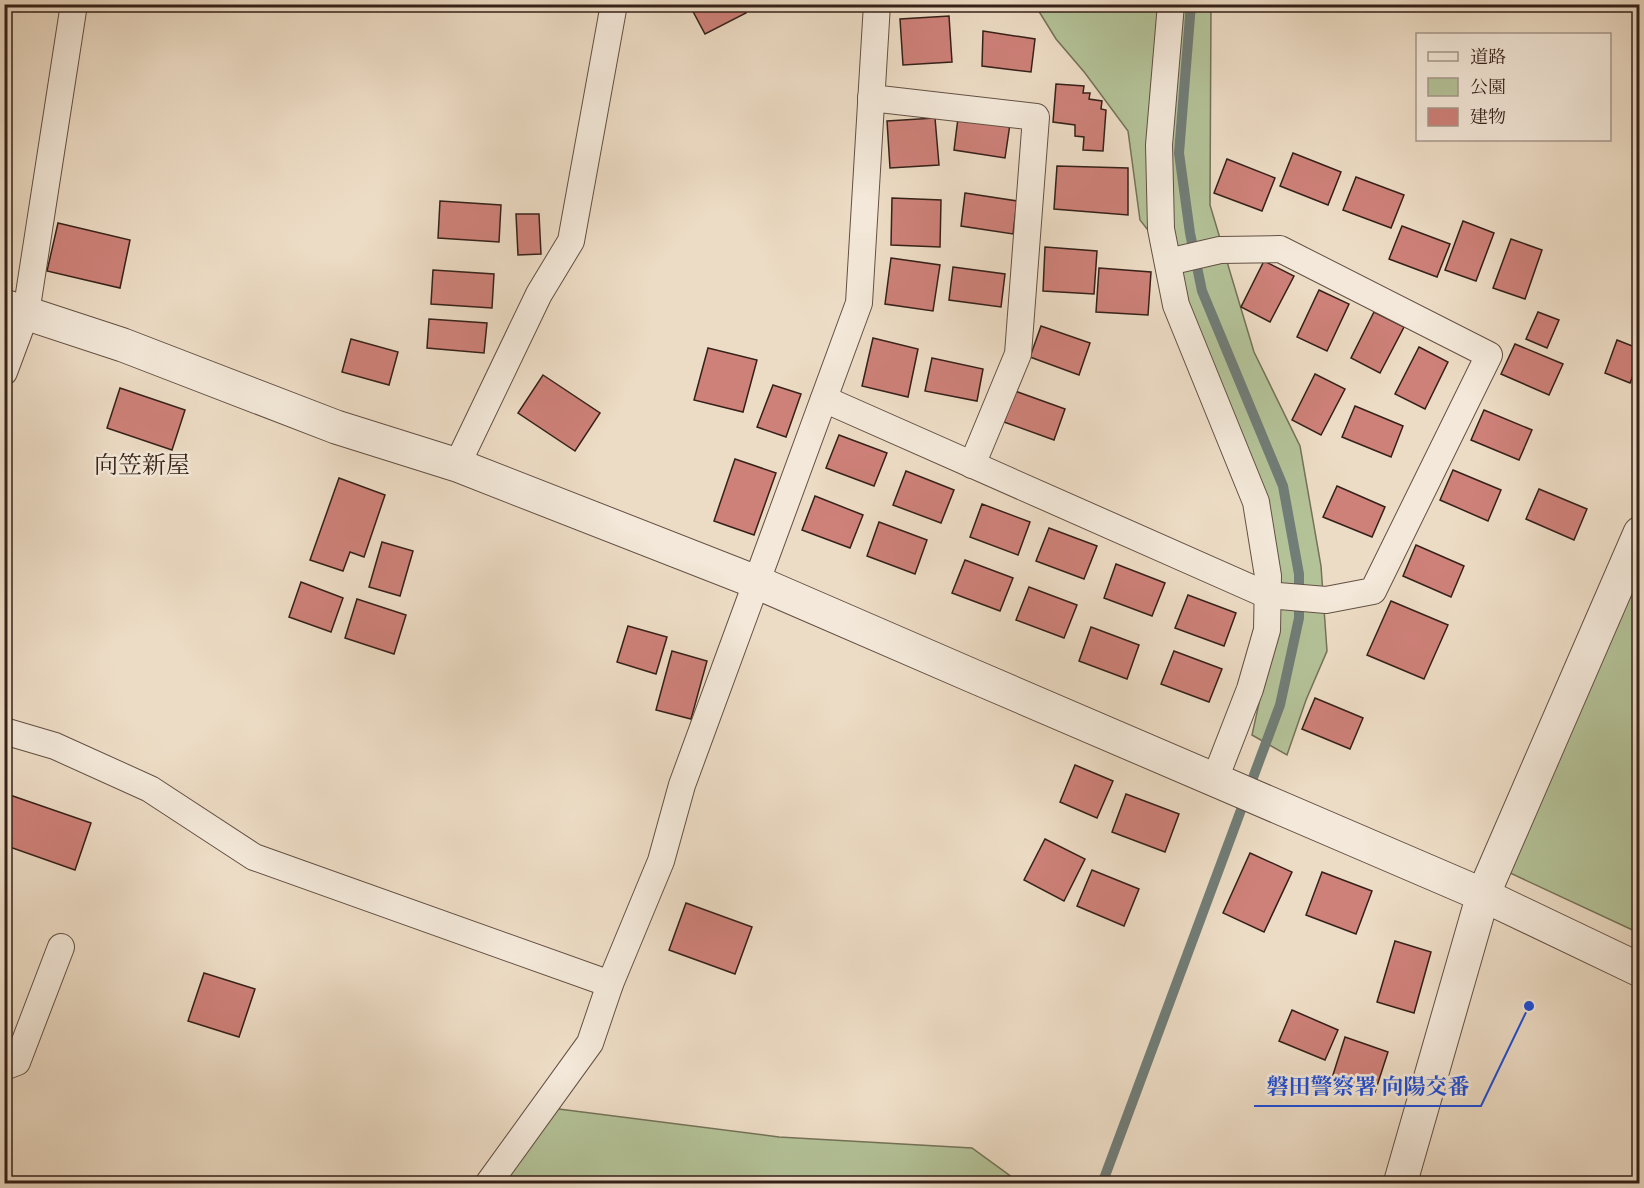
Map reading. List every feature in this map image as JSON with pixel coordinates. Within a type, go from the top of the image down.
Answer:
[{"type":"street","points":[[4,372],[74,4]]},
{"type":"street","points":[[457,465],[539,294],[571,241],[614,4]]},
{"type":"street","points":[[488,1184],[590,1043],[610,984],[661,861],[682,785],[859,303],[877,4]]},
{"type":"street","points":[[1171,4],[1159,145],[1161,229],[1176,305],[1256,502],[1268,576],[1267,630],[1250,689],[1215,779]]},
{"type":"street","points":[[871,98],[1036,117],[1018,354],[972,465]]},
{"type":"street","points":[[824,399],[1267,596],[1326,600],[1373,591],[1489,355],[1280,249],[1220,250],[1168,262]]},
{"type":"street","points":[[15,310],[123,345],[336,427],[457,465],[756,582],[1483,895],[1640,970]]},
{"type":"street","points":[[1400,1184],[1483,895],[1640,533]]},
{"type":"street","points":[[4,731],[55,746],[150,789],[254,857],[610,984]]},
{"type":"street","points":[[4,1067],[17,1062],[61,947]]},
{"type":"green space","points":[[1035,5],[1211,5],[1210,205],[1254,352],[1300,446],[1321,566],[1327,651],[1306,700],[1287,755],[1252,735],[1277,621],[1259,519],[1166,253],[1140,220],[1128,131],[1085,73],[1056,39]]},
{"type":"green space","points":[[1633,585],[1639,587],[1639,933],[1510,873]]},
{"type":"green space","points":[[543,1107],[779,1137],[972,1148],[1020,1183],[488,1184]]},
{"type":"building","points":[[689,4],[741,4],[746,13],[705,34]]},
{"type":"building","points":[[949,16],[952,62],[903,65],[900,19]]},
{"type":"building","points":[[983,31],[1035,39],[1031,72],[982,66]]},
{"type":"building","points":[[1056,84],[1084,86],[1083,93],[1090,93],[1089,99],[1102,101],[1101,109],[1106,110],[1103,151],[1083,150],[1084,137],[1075,136],[1075,125],[1053,122]]},
{"type":"building","points":[[935,118],[939,165],[890,168],[887,121]]},
{"type":"building","points":[[958,118],[1010,124],[1005,158],[954,150]]},
{"type":"building","points":[[1293,153],[1341,172],[1328,205],[1280,186]]},
{"type":"building","points":[[1227,159],[1275,178],[1262,211],[1214,193]]},
{"type":"building","points":[[1057,166],[1128,168],[1128,215],[1054,209]]},
{"type":"building","points":[[1356,177],[1404,195],[1391,228],[1343,210]]},
{"type":"building","points":[[965,193],[1017,201],[1013,234],[961,226]]},
{"type":"building","points":[[892,198],[941,200],[940,247],[891,245]]},
{"type":"building","points":[[440,201],[501,205],[499,242],[438,238]]},
{"type":"building","points":[[516,214],[539,214],[541,254],[518,255]]},
{"type":"building","points":[[1463,221],[1494,233],[1476,281],[1445,270]]},
{"type":"building","points":[[58,223],[130,240],[120,288],[47,271]]},
{"type":"building","points":[[1402,226],[1450,244],[1437,277],[1389,259]]},
{"type":"building","points":[[1511,239],[1542,250],[1525,299],[1493,288]]},
{"type":"building","points":[[1045,247],[1097,251],[1094,294],[1043,291]]},
{"type":"building","points":[[891,258],[940,265],[933,311],[885,304]]},
{"type":"building","points":[[1264,261],[1294,276],[1270,322],[1241,307]]},
{"type":"building","points":[[953,267],[1005,274],[1001,307],[949,300]]},
{"type":"building","points":[[1099,268],[1151,272],[1148,315],[1096,312]]},
{"type":"building","points":[[433,270],[494,274],[492,308],[431,304]]},
{"type":"building","points":[[1319,290],[1349,304],[1327,351],[1297,337]]},
{"type":"building","points":[[1374,312],[1404,327],[1380,373],[1351,358]]},
{"type":"building","points":[[1538,312],[1559,320],[1547,348],[1526,339]]},
{"type":"building","points":[[429,319],[487,323],[484,353],[427,348]]},
{"type":"building","points":[[1041,326],[1090,343],[1079,375],[1030,357]]},
{"type":"building","points":[[873,338],[918,349],[908,397],[862,386]]},
{"type":"building","points":[[351,339],[398,352],[389,385],[342,372]]},
{"type":"building","points":[[1617,340],[1640,349],[1640,359],[1630,383],[1605,373]]},
{"type":"building","points":[[1515,344],[1563,364],[1549,395],[1501,374]]},
{"type":"building","points":[[1419,347],[1448,362],[1425,409],[1395,394]]},
{"type":"building","points":[[708,348],[757,360],[743,412],[694,400]]},
{"type":"building","points":[[932,358],[983,369],[977,401],[925,391]]},
{"type":"building","points":[[1315,374],[1345,389],[1321,435],[1292,420]]},
{"type":"building","points":[[543,375],[600,413],[575,451],[518,413]]},
{"type":"building","points":[[773,385],[801,394],[786,437],[757,427]]},
{"type":"building","points":[[120,388],[185,410],[172,450],[107,428]]},
{"type":"building","points":[[1015,391],[1065,409],[1054,440],[1004,422]]},
{"type":"building","points":[[1355,406],[1403,426],[1391,457],[1342,437]]},
{"type":"building","points":[[1484,410],[1532,430],[1519,460],[1471,440]]},
{"type":"building","points":[[839,435],[887,453],[874,486],[826,468]]},
{"type":"building","points":[[735,459],[776,473],[754,535],[714,521]]},
{"type":"building","points":[[1453,470],[1501,490],[1488,521],[1440,500]]},
{"type":"building","points":[[906,471],[954,490],[941,523],[893,505]]},
{"type":"building","points":[[339,478],[385,495],[364,557],[350,552],[343,571],[310,560]]},
{"type":"building","points":[[1337,486],[1385,507],[1372,537],[1323,517]]},
{"type":"building","points":[[1539,489],[1587,509],[1574,540],[1526,519]]},
{"type":"building","points":[[815,496],[863,515],[850,548],[802,530]]},
{"type":"building","points":[[982,504],[1030,522],[1018,555],[970,537]]},
{"type":"building","points":[[879,522],[927,540],[915,574],[867,556]]},
{"type":"building","points":[[1049,528],[1097,546],[1084,579],[1036,561]]},
{"type":"building","points":[[382,542],[413,551],[400,596],[369,587]]},
{"type":"building","points":[[1416,545],[1464,566],[1451,597],[1403,576]]},
{"type":"building","points":[[965,560],[1013,578],[1000,611],[952,593]]},
{"type":"building","points":[[1116,564],[1165,583],[1152,616],[1104,598]]},
{"type":"building","points":[[301,582],[343,598],[331,632],[289,617]]},
{"type":"building","points":[[1029,587],[1077,605],[1064,638],[1016,620]]},
{"type":"building","points":[[1188,595],[1236,613],[1224,646],[1175,628]]},
{"type":"building","points":[[357,599],[406,615],[394,654],[345,638]]},
{"type":"building","points":[[1391,601],[1448,625],[1424,679],[1367,655]]},
{"type":"building","points":[[628,626],[667,637],[656,674],[617,662]]},
{"type":"building","points":[[1091,627],[1139,645],[1127,679],[1079,661]]},
{"type":"building","points":[[672,651],[707,661],[691,719],[656,710]]},
{"type":"building","points":[[1174,651],[1222,669],[1209,702],[1161,684]]},
{"type":"building","points":[[1315,698],[1363,718],[1350,749],[1302,729]]},
{"type":"building","points":[[1075,765],[1113,781],[1097,818],[1060,802]]},
{"type":"building","points":[[7,794],[91,823],[75,870],[4,845],[4,802]]},
{"type":"building","points":[[1126,794],[1179,814],[1165,852],[1112,832]]},
{"type":"building","points":[[1045,839],[1085,859],[1064,901],[1024,880]]},
{"type":"building","points":[[1250,853],[1292,872],[1264,932],[1223,913]]},
{"type":"building","points":[[1092,870],[1139,889],[1124,926],[1077,906]]},
{"type":"building","points":[[1322,872],[1372,891],[1356,934],[1306,915]]},
{"type":"building","points":[[686,903],[752,927],[735,974],[669,950]]},
{"type":"building","points":[[1395,941],[1431,952],[1414,1013],[1377,1002]]},
{"type":"building","points":[[204,973],[255,989],[239,1037],[188,1021]]},
{"type":"building","points":[[1292,1010],[1338,1030],[1325,1060],[1279,1041]]},
{"type":"building","points":[[1345,1037],[1388,1052],[1375,1092],[1332,1078]]},
{"type":"waterway","points":[[1102,1184],[1280,705],[1299,618],[1299,574],[1283,486],[1202,291],[1190,233],[1179,153],[1191,4]]},
{"type":"place","name":"磐田警察署 向陽交番","points":[[1529,1006]]},
{"type":"district","name":"向笠新屋","points":[[142,466]]}]
